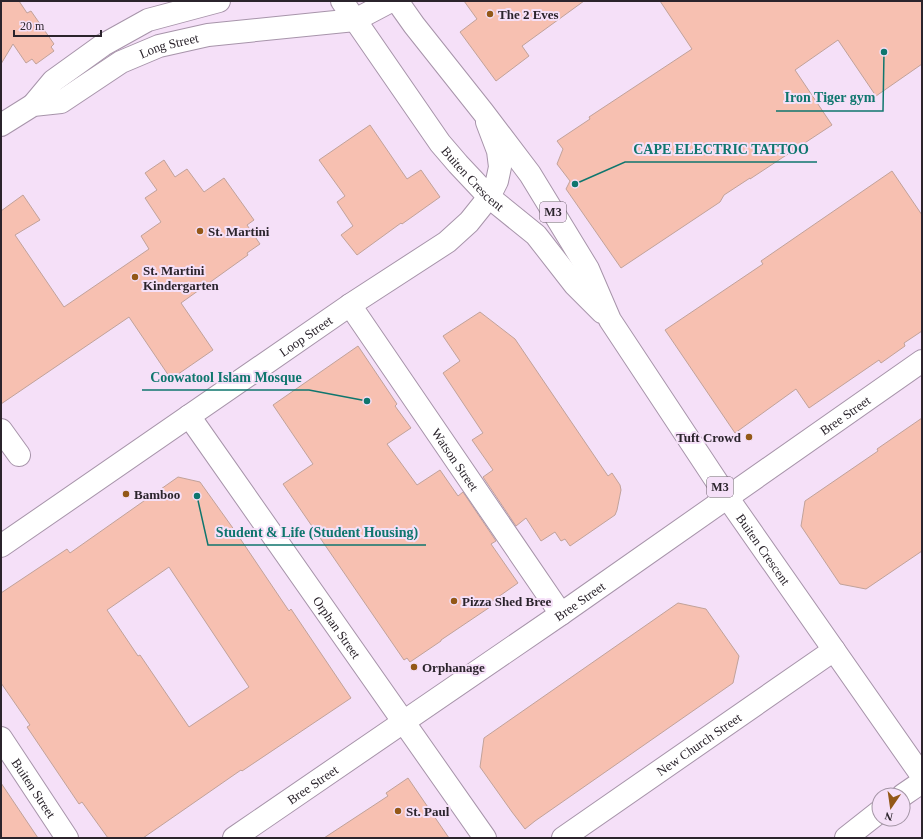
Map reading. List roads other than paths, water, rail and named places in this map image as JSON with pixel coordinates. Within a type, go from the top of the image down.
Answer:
[{"type":"street","points":[[33,105],[53,81],[103,45],[135,27],[148,20],[219,1]]},
{"type":"street","name":"M3","points":[[342,1],[355,20]]},
{"type":"street","points":[[355,20],[391,1]]},
{"type":"street","name":"Buiten Crescent","points":[[397,1],[530,174],[588,269],[610,320],[727,497],[922,776]]},
{"type":"street","name":"Long Street","points":[[1,125],[33,105],[61,102],[121,62],[159,46],[208,35],[355,20]]},
{"type":"street","name":"Buiten Crescent","points":[[355,20],[440,143],[489,197],[536,235],[575,285],[610,320]]},
{"type":"street","name":"Loop Street","points":[[1,546],[350,305],[447,242],[469,222],[489,197],[497,181],[500,167],[498,151],[483,112]]},
{"type":"street","name":"Watson Street","points":[[350,305],[561,614]]},
{"type":"street","name":"Bree Street","points":[[234,838],[561,614],[922,361]]},
{"type":"street","name":"Orphan Street","points":[[189,416],[485,838]]},
{"type":"street","points":[[1,430],[19,455]]},
{"type":"street","name":"New Church Street","points":[[563,838],[834,650]]},
{"type":"street","name":"Buiten Street","points":[[1,738],[67,838]]},
{"type":"street","points":[[911,790],[922,782]]},
{"type":"street","points":[[846,838],[871,818]]},
{"type":"place","name":"The 2 Eves","points":[[490,14]]},
{"type":"place","name":"Iron Tiger gym","points":[[884,52]]},
{"type":"place","name":"CAPE ELECTRIC TATTOO","points":[[575,184]]},
{"type":"place","name":"St. Martini","points":[[200,231]]},
{"type":"place","name":"St. Martini Kindergarten","points":[[135,277]]},
{"type":"place","name":"Coowatool Islam Mosque","points":[[367,401]]},
{"type":"place","name":"Tuft Crowd","points":[[749,437]]},
{"type":"place","name":"Bamboo","points":[[126,494]]},
{"type":"place","name":"Student & Life (Student Housing)","points":[[197,496]]},
{"type":"place","name":"Pizza Shed Bree","points":[[454,601]]},
{"type":"place","name":"Orphanage","points":[[414,667]]},
{"type":"place","name":"St. Paul","points":[[398,811]]}]
